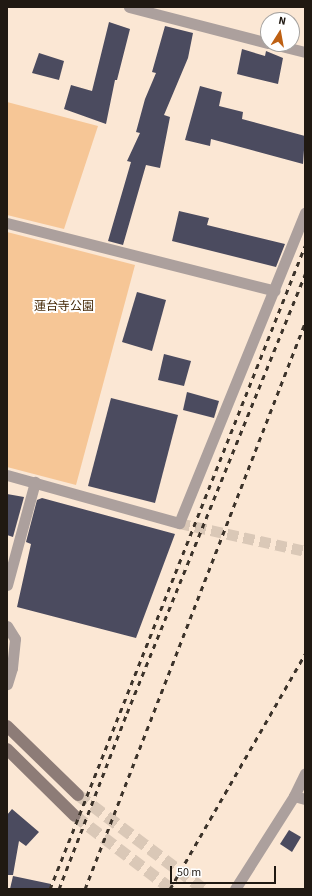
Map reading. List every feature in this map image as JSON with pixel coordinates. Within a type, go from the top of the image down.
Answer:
[{"type":"street","points":[[129,7],[260,41]]},
{"type":"street","points":[[7,475],[179,523],[275,291],[305,212]]},
{"type":"street","points":[[7,223],[275,291]]},
{"type":"street","points":[[7,585],[35,482]]},
{"type":"street","points":[[7,626],[14,639],[12,668],[7,684]]},
{"type":"street","points":[[7,726],[78,795]]},
{"type":"street","points":[[7,749],[75,816]]},
{"type":"street","points":[[237,889],[300,797],[305,773]]},
{"type":"green space","points":[[7,102],[98,126],[64,229],[7,215]]},
{"type":"green space","name":"蓮台寺公園","points":[[7,232],[135,265],[76,485],[7,467]]},
{"type":"building","points":[[109,22],[130,29],[117,80],[115,80],[106,124],[64,109],[71,85],[92,91]]},
{"type":"building","points":[[165,26],[193,33],[188,58],[164,115],[170,117],[160,168],[146,165],[123,245],[108,241],[131,162],[127,161],[140,133],[136,132],[145,99],[156,73],[152,72]]},
{"type":"building","points":[[242,49],[265,56],[266,52],[268,52],[283,58],[278,84],[237,74]]},
{"type":"building","points":[[39,53],[64,61],[59,80],[32,73]]},
{"type":"building","points":[[200,86],[222,92],[219,106],[243,112],[242,119],[305,136],[303,164],[211,139],[210,146],[185,140]]},
{"type":"building","points":[[179,211],[209,218],[207,225],[285,244],[276,267],[172,241]]},
{"type":"building","points":[[137,292],[166,300],[152,351],[122,342]]},
{"type":"building","points":[[164,354],[191,361],[184,386],[158,380]]},
{"type":"building","points":[[187,392],[219,401],[214,418],[183,410]]},
{"type":"building","points":[[111,398],[178,415],[155,503],[88,486]]},
{"type":"building","points":[[7,494],[24,497],[13,537],[7,535]]},
{"type":"building","points":[[42,498],[175,534],[136,638],[17,607],[31,544],[26,542],[37,500]]},
{"type":"building","points":[[12,809],[39,832],[26,846],[19,841],[13,875],[7,875],[7,815]]},
{"type":"building","points":[[289,830],[301,837],[292,852],[280,844]]},
{"type":"building","points":[[13,876],[51,884],[50,889],[10,889]]},
{"type":"tunnel","points":[[179,523],[305,551]]},
{"type":"tunnel","points":[[78,795],[203,889]]},
{"type":"tunnel","points":[[75,816],[171,889]]},
{"type":"railway","points":[[50,889],[305,246]]},
{"type":"railway","points":[[59,889],[127,713],[305,274]]},
{"type":"railway","points":[[85,889],[305,323]]},
{"type":"railway","points":[[170,889],[305,654]]}]
